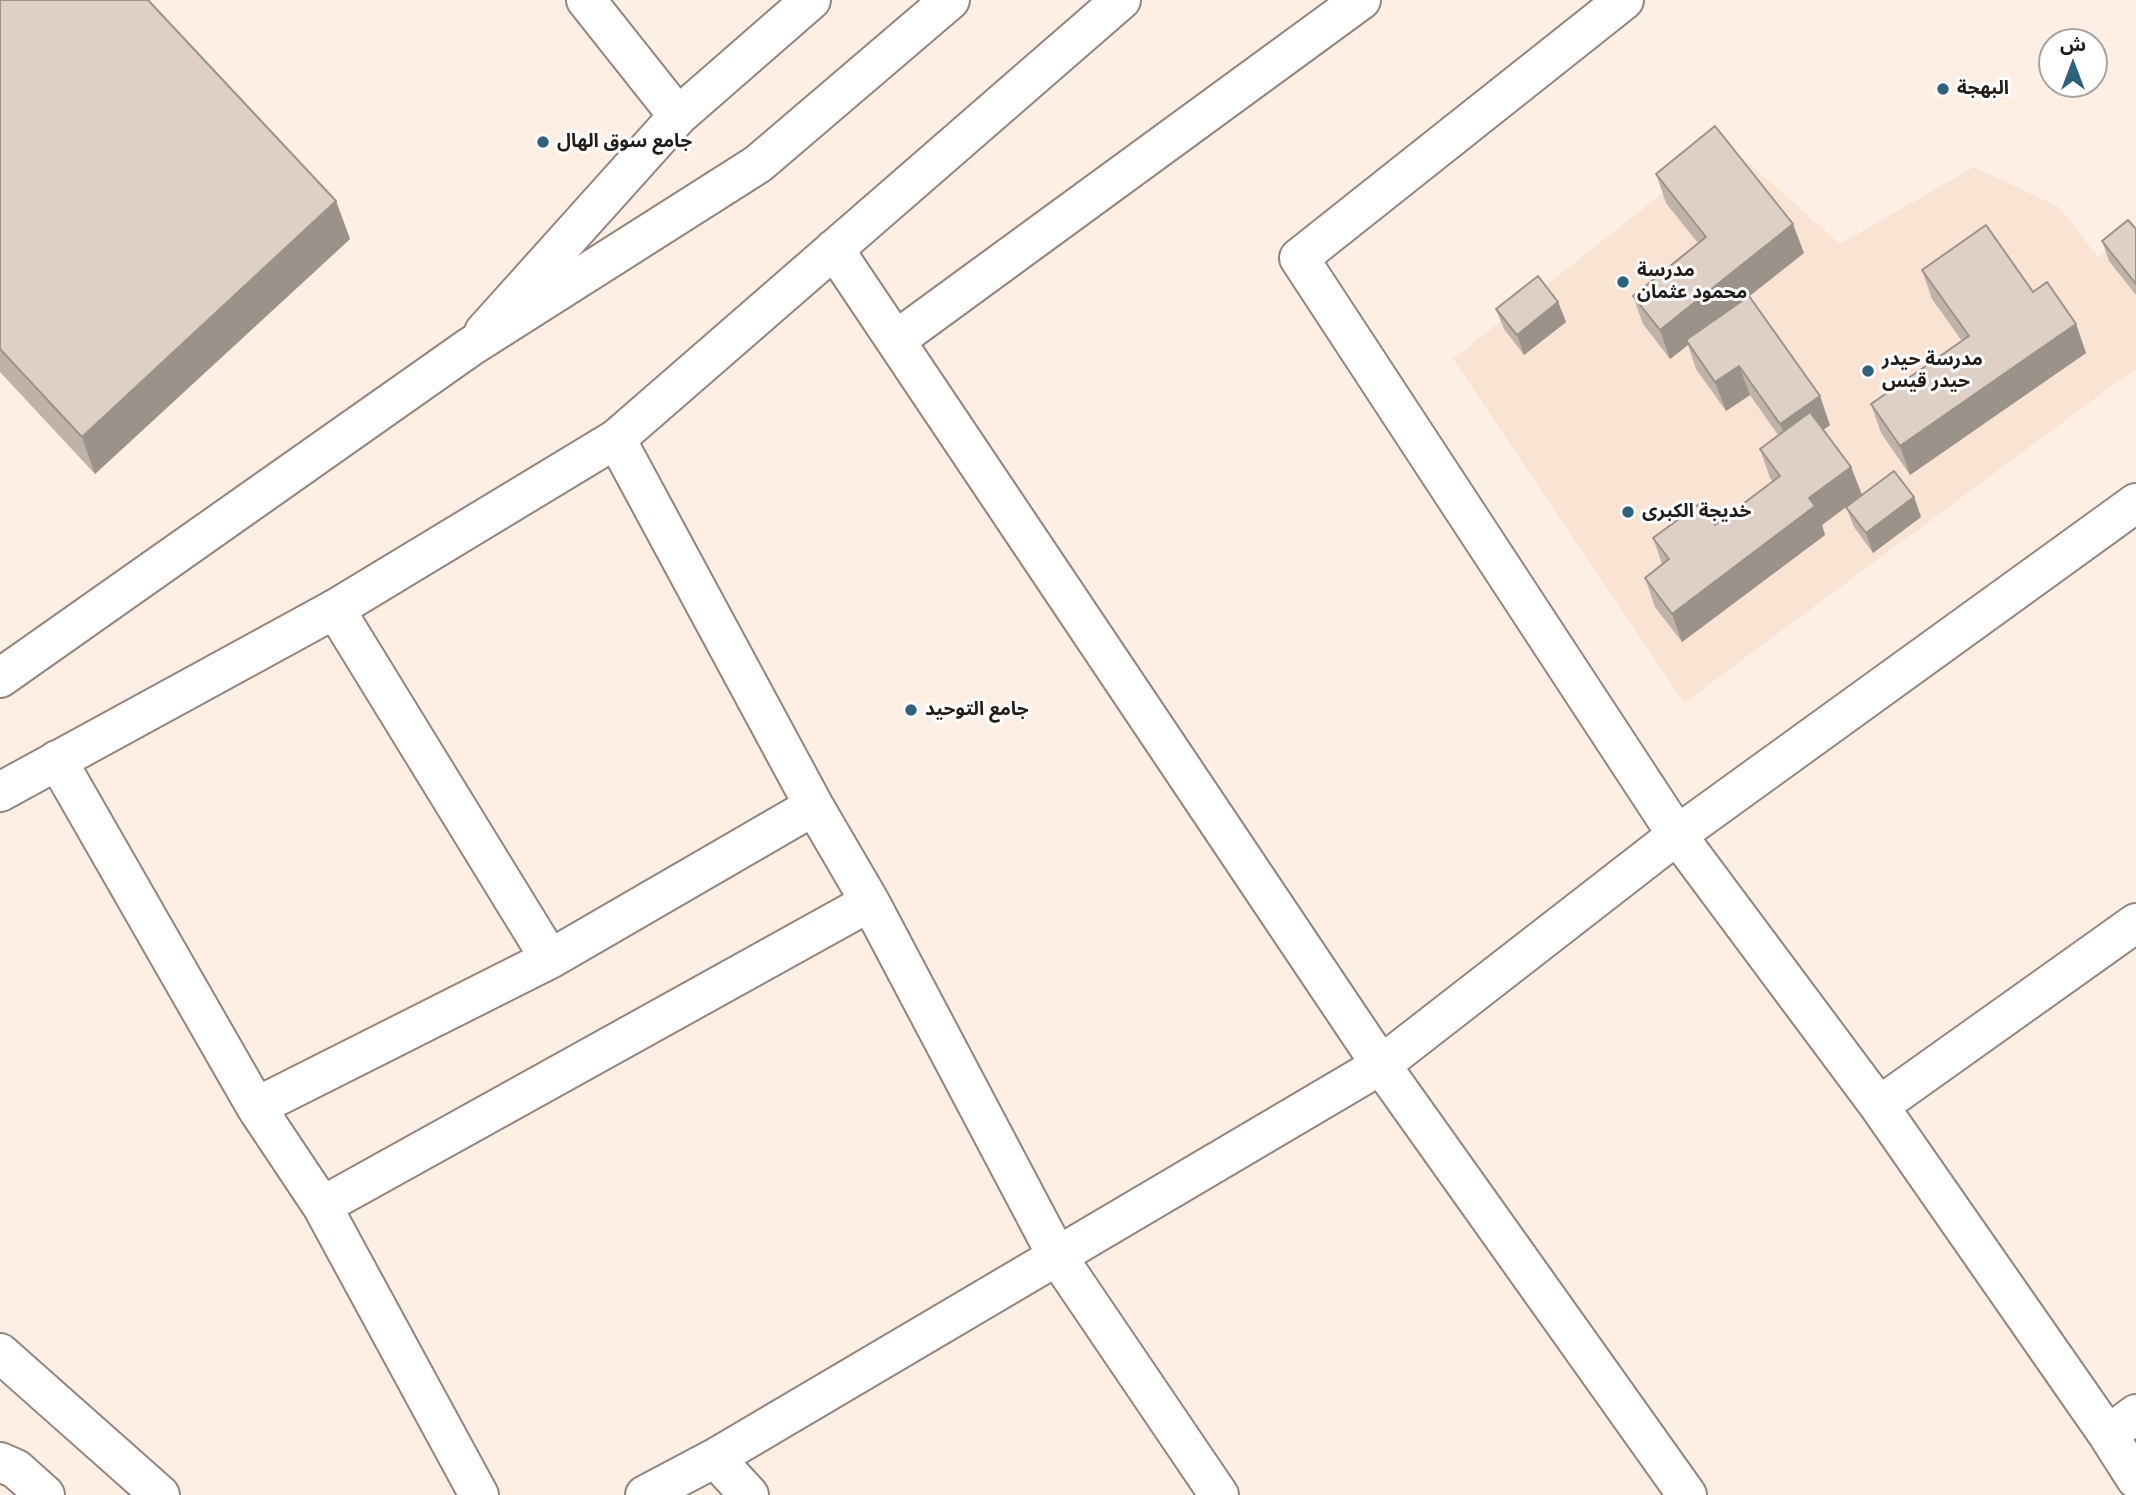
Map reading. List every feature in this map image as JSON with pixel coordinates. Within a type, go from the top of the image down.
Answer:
[{"type":"street","points":[[586,0],[678,116]]},
{"type":"street","points":[[470,347],[678,116],[811,0]]},
{"type":"street","points":[[0,678],[470,347],[758,164],[950,0]]},
{"type":"street","points":[[0,792],[335,609],[616,439],[1121,0]]},
{"type":"street","points":[[896,340],[1362,0]]},
{"type":"street","points":[[1624,0],[1299,258],[1677,835],[2122,1425],[2136,1479]]},
{"type":"street","points":[[834,249],[1381,1065],[1688,1495]]},
{"type":"street","points":[[616,439],[814,806],[870,902],[1057,1256],[1219,1495]]},
{"type":"street","points":[[645,1495],[715,1458],[1381,1065],[1677,835],[2136,503]]},
{"type":"street","points":[[335,609],[550,959]]},
{"type":"street","points":[[57,760],[256,1107],[322,1206],[479,1495]]},
{"type":"street","points":[[256,1107],[550,959],[814,806]]},
{"type":"street","points":[[322,1206],[870,902]]},
{"type":"street","points":[[1879,1105],[2136,923]]},
{"type":"street","points":[[0,1353],[160,1495]]},
{"type":"street","points":[[715,1458],[748,1495]]},
{"type":"street","points":[[0,1462],[16,1469],[45,1495]]},
{"type":"shaded area","points":[[1726,143],[1840,244],[1974,167],[2059,207],[2098,257],[2132,231],[2136,234],[2136,368],[1684,703],[1453,359]]},
{"type":"building","points":[[0,0],[148,0],[336,201],[82,437],[0,349]]},
{"type":"building","points":[[1715,126],[1793,224],[1660,330],[1633,296],[1706,237],[1656,174]]},
{"type":"building","points":[[2128,220],[2136,229],[2136,284],[2102,241]]},
{"type":"building","points":[[1986,225],[2033,292],[2047,282],[2076,324],[1900,446],[1871,404],[1969,336],[1922,270]]},
{"type":"building","points":[[1538,276],[1558,302],[1517,335],[1496,309]]},
{"type":"building","points":[[1749,296],[1820,396],[1780,424],[1739,366],[1715,382],[1686,340]]},
{"type":"building","points":[[1810,412],[1851,467],[1809,498],[1815,506],[1672,614],[1645,578],[1669,559],[1653,538],[1699,504],[1715,525],[1780,476],[1760,449]]},
{"type":"building","points":[[1894,471],[1914,497],[1866,533],[1846,507]]},
{"type":"place","name":"البهجة","points":[[1943,89]]},
{"type":"place","name":"جامع سوق الهال","points":[[543,142]]},
{"type":"place","name":"مدرسة محمود عثمان","points":[[1623,282]]},
{"type":"place","name":"مدرسة حيدر حيدر قيس","points":[[1868,371]]},
{"type":"place","name":"خديجة الكبرى","points":[[1628,512]]},
{"type":"place","name":"جامع التوحيد","points":[[911,710]]}]
